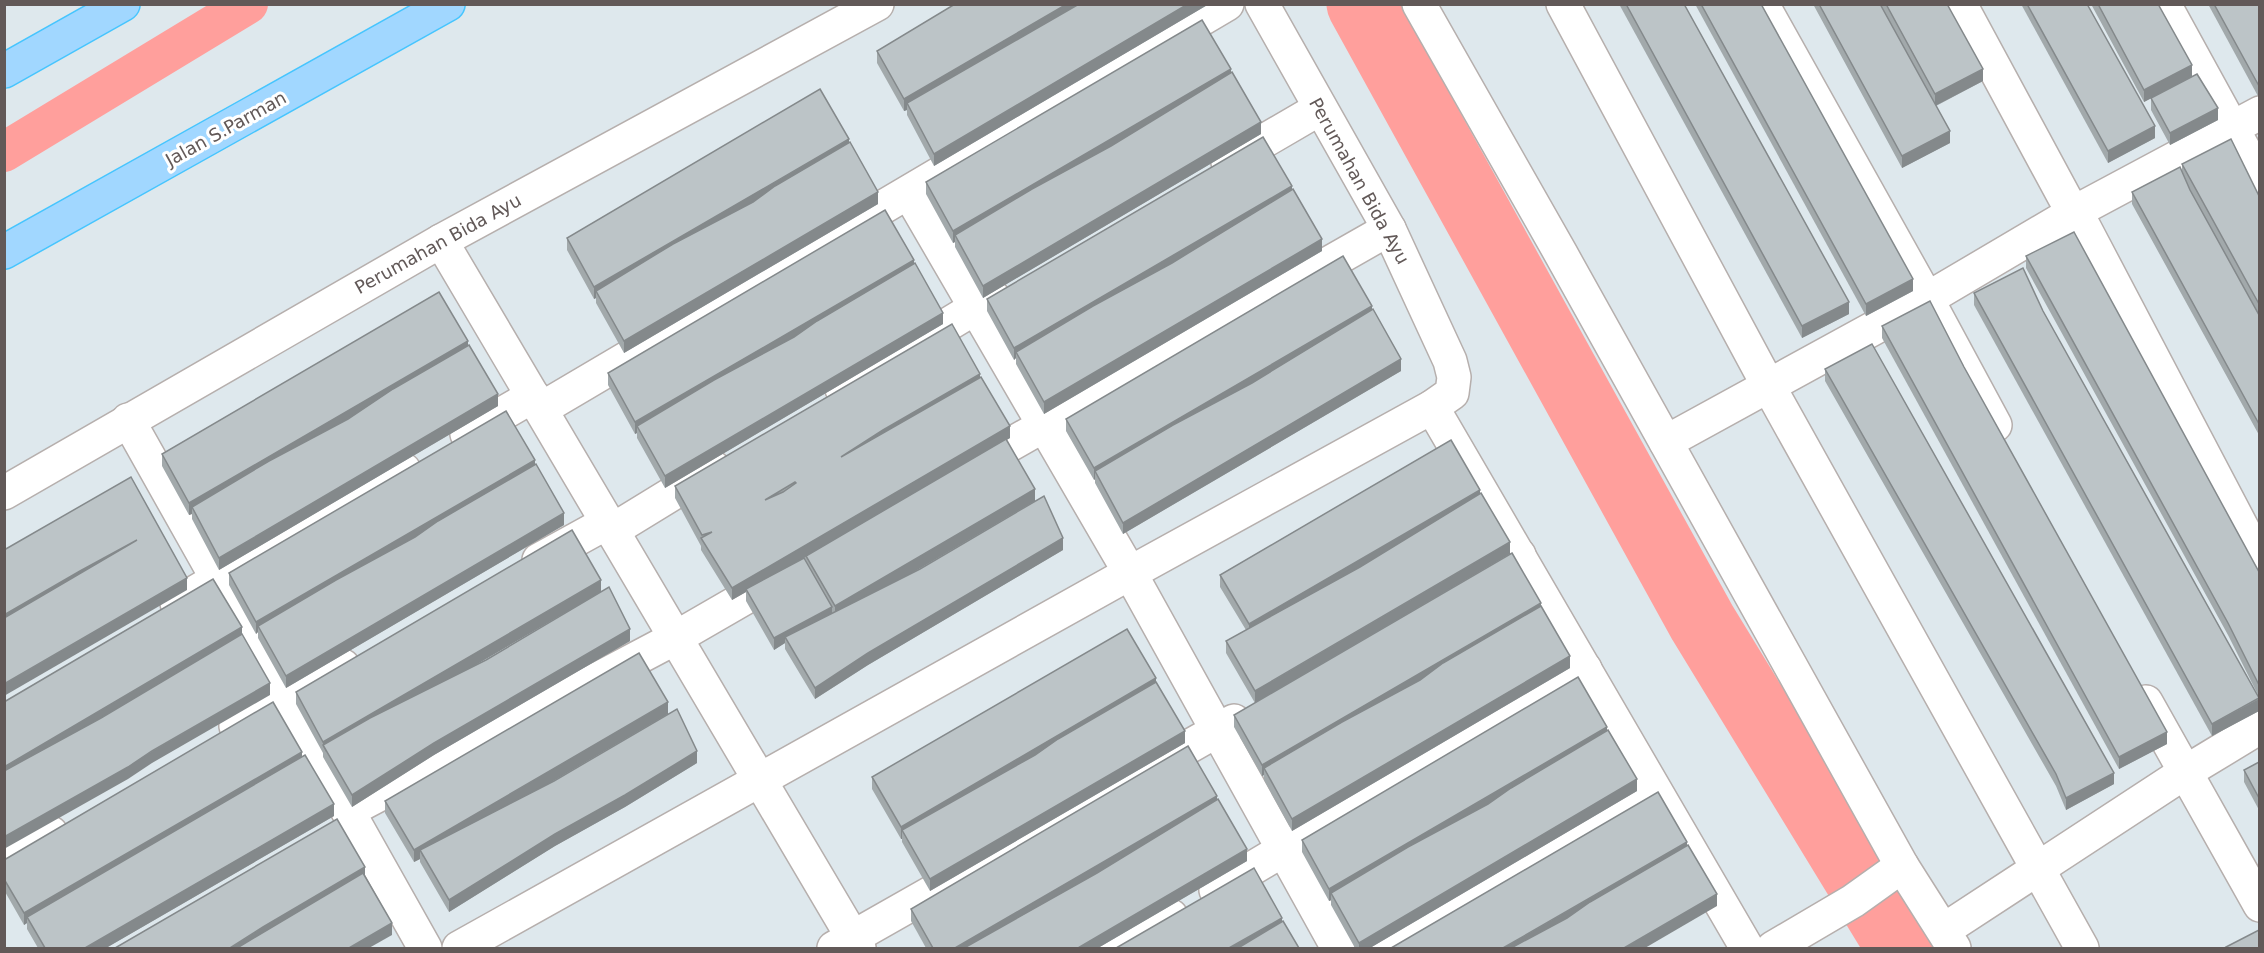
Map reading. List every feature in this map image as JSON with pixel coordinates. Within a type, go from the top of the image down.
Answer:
[{"type":"main road","points":[[4,71],[123,4]]},
{"type":"main road","name":"Jalan S.Parman","points":[[4,252],[448,4]]},
{"type":"street","name":"Perumahan Bida Ayu","points":[[4,493],[441,241],[877,4]]},
{"type":"street","points":[[146,620],[436,452],[537,402],[909,193],[1227,4]]},
{"type":"street","name":"Perumahan Bida Ayu","points":[[1262,4],[1319,109],[1389,229],[1450,361],[1454,376],[1452,393],[1432,407]]},
{"type":"street","points":[[1419,4],[1666,442],[1877,883],[1949,939],[2036,869],[2184,772],[2259,728]]},
{"type":"street","points":[[1563,4],[1768,385],[2082,948]]},
{"type":"street","points":[[1762,4],[2007,446]]},
{"type":"street","points":[[1960,4],[2073,213],[2090,238],[2259,562]]},
{"type":"street","points":[[2164,4],[2246,121],[2259,179]]},
{"type":"street","points":[[1198,179],[1319,109]]},
{"type":"street","points":[[1666,442],[1927,299],[2073,213],[2246,121]]},
{"type":"street","points":[[909,193],[1130,573],[1338,948]]},
{"type":"street","points":[[942,484],[1389,229]]},
{"type":"street","points":[[441,241],[760,779],[849,945],[1257,707]]},
{"type":"street","points":[[814,406],[1016,284]]},
{"type":"street","points":[[459,948],[1432,407],[1747,948]]},
{"type":"street","points":[[128,420],[425,948]]},
{"type":"street","points":[[514,573],[611,526],[744,450]]},
{"type":"street","points":[[1448,596],[1519,555]]},
{"type":"street","points":[[320,834],[349,814],[677,637],[809,561]]},
{"type":"street","points":[[212,740],[368,653]]},
{"type":"street","points":[[1116,948],[1283,851],[1585,669]]},
{"type":"street","points":[[2133,678],[2259,905]]},
{"type":"street","points":[[1378,948],[1658,794]]},
{"type":"street","points":[[4,860],[77,818]]},
{"type":"street","points":[[1783,946],[1877,883]]},
{"type":"building","points":[[955,4],[1067,4],[904,99],[877,51]]},
{"type":"building","points":[[1079,4],[1188,4],[934,154],[907,103]]},
{"type":"building","points":[[1626,4],[1684,4],[1849,302],[1802,326]]},
{"type":"building","points":[[1701,4],[1761,4],[1913,279],[1866,304]]},
{"type":"building","points":[[1819,4],[1880,4],[1950,131],[1902,156]]},
{"type":"building","points":[[1886,4],[1947,4],[1983,69],[1935,94]]},
{"type":"building","points":[[2027,4],[2087,4],[2155,126],[2108,151]]},
{"type":"building","points":[[2098,4],[2158,4],[2192,65],[2144,90]]},
{"type":"building","points":[[2214,4],[2259,4],[2259,86]]},
{"type":"building","points":[[1202,20],[1231,69],[953,231],[926,182]]},
{"type":"building","points":[[1232,72],[1261,122],[983,286],[955,235],[1111,146]]},
{"type":"building","points":[[2197,74],[2218,108],[2170,133],[2151,98]]},
{"type":"building","points":[[820,89],[849,139],[594,287],[567,238]]},
{"type":"building","points":[[1263,137],[1292,186],[1014,348],[987,299]]},
{"type":"building","points":[[2231,139],[2259,196],[2259,304],[2182,164]]},
{"type":"building","points":[[850,142],[878,192],[624,341],[596,291],[673,244],[753,202],[775,186]]},
{"type":"building","points":[[2180,167],[2190,190],[2259,315],[2259,424],[2132,192]]},
{"type":"building","points":[[1293,189],[1322,239],[1044,402],[1016,352],[1172,263]]},
{"type":"building","points":[[885,210],[914,260],[635,422],[608,373]]},
{"type":"building","points":[[2074,232],[2259,572],[2259,685],[2228,623],[2026,256]]},
{"type":"building","points":[[1343,256],[1372,306],[1094,468],[1066,419]]},
{"type":"building","points":[[915,263],[943,313],[665,476],[637,426],[714,380],[794,337]]},
{"type":"building","points":[[2023,268],[2043,311],[2259,698],[2212,724],[1974,293]]},
{"type":"building","points":[[439,292],[468,341],[189,503],[162,454]]},
{"type":"building","points":[[1930,301],[1964,367],[2167,732],[2119,757],[1882,326]]},
{"type":"building","points":[[1373,309],[1401,359],[1123,523],[1095,471],[1173,425],[1252,383]]},
{"type":"building","points":[[952,324],[980,374],[841,457],[981,377],[1010,426],[732,588],[701,538],[712,532],[702,535],[675,486]],"holes":[[[795,482],[783,492],[765,500]]]},
{"type":"building","points":[[1872,344],[2114,773],[2066,798],[2056,774],[1825,369]]},
{"type":"building","points":[[469,345],[498,394],[219,558],[192,507],[269,461],[348,419],[393,389]]},
{"type":"building","points":[[506,411],[535,460],[256,622],[229,573]]},
{"type":"building","points":[[1006,439],[1035,489],[835,606],[806,556]]},
{"type":"building","points":[[1451,440],[1480,490],[1249,624],[1220,575]]},
{"type":"building","points":[[536,464],[564,513],[286,676],[258,626],[415,537],[438,521]]},
{"type":"building","points":[[131,477],[187,578],[4,684],[4,618],[137,540],[4,615],[4,550]]},
{"type":"building","points":[[1481,493],[1510,542],[1255,691],[1226,641],[1360,567]]},
{"type":"building","points":[[1044,496],[1063,538],[868,653],[815,688],[785,637],[920,569]]},
{"type":"building","points":[[572,530],[601,580],[323,742],[296,692]]},
{"type":"building","points":[[1512,553],[1541,603],[1262,765],[1234,715]]},
{"type":"building","points":[[804,558],[832,607],[774,638],[746,589]]},
{"type":"building","points":[[213,579],[242,627],[4,767],[4,702]]},
{"type":"building","points":[[609,587],[630,629],[434,743],[352,795],[323,745],[370,718],[486,660]]},
{"type":"building","points":[[1541,606],[1570,656],[1292,819],[1264,768],[1420,680],[1443,663]]},
{"type":"building","points":[[1127,629],[1156,678],[901,827],[872,777]]},
{"type":"building","points":[[242,634],[270,683],[4,837],[4,771],[101,718]]},
{"type":"building","points":[[639,653],[668,702],[414,850],[385,801]]},
{"type":"building","points":[[1578,677],[1607,727],[1329,889],[1302,840]]},
{"type":"building","points":[[1156,682],[1185,731],[930,879],[902,830],[1035,755],[1058,739]]},
{"type":"building","points":[[273,702],[302,752],[24,913],[4,879],[4,860]]},
{"type":"building","points":[[677,709],[697,751],[555,834],[449,900],[420,850],[554,781]]},
{"type":"building","points":[[1608,730],[1637,779],[1359,943],[1331,893],[1408,847],[1488,804]]},
{"type":"building","points":[[1188,746],[1217,796],[955,948],[933,948],[911,909]]},
{"type":"building","points":[[305,755],[334,804],[85,948],[45,948],[27,917]]},
{"type":"building","points":[[2259,762],[2259,798],[2244,770]]},
{"type":"building","points":[[1658,792],[1687,842],[1503,948],[1391,948]]},
{"type":"building","points":[[1218,799],[1247,849],[1078,948],[964,948],[1097,873]]},
{"type":"building","points":[[337,819],[365,867],[230,948],[115,948]]},
{"type":"building","points":[[1688,845],[1717,894],[1624,948],[1511,948],[1567,918],[1590,902]]},
{"type":"building","points":[[1254,868],[1282,918],[1229,948],[1116,948]]},
{"type":"building","points":[[363,873],[392,923],[349,948],[237,948]]},
{"type":"building","points":[[1283,921],[1299,948],[1238,948]]},
{"type":"building","points":[[2259,930],[2259,948],[2226,947]]},
{"type":"waterway","points":[[4,152],[248,4]]},
{"type":"waterway","points":[[1361,4],[1702,622],[1901,948]]}]
